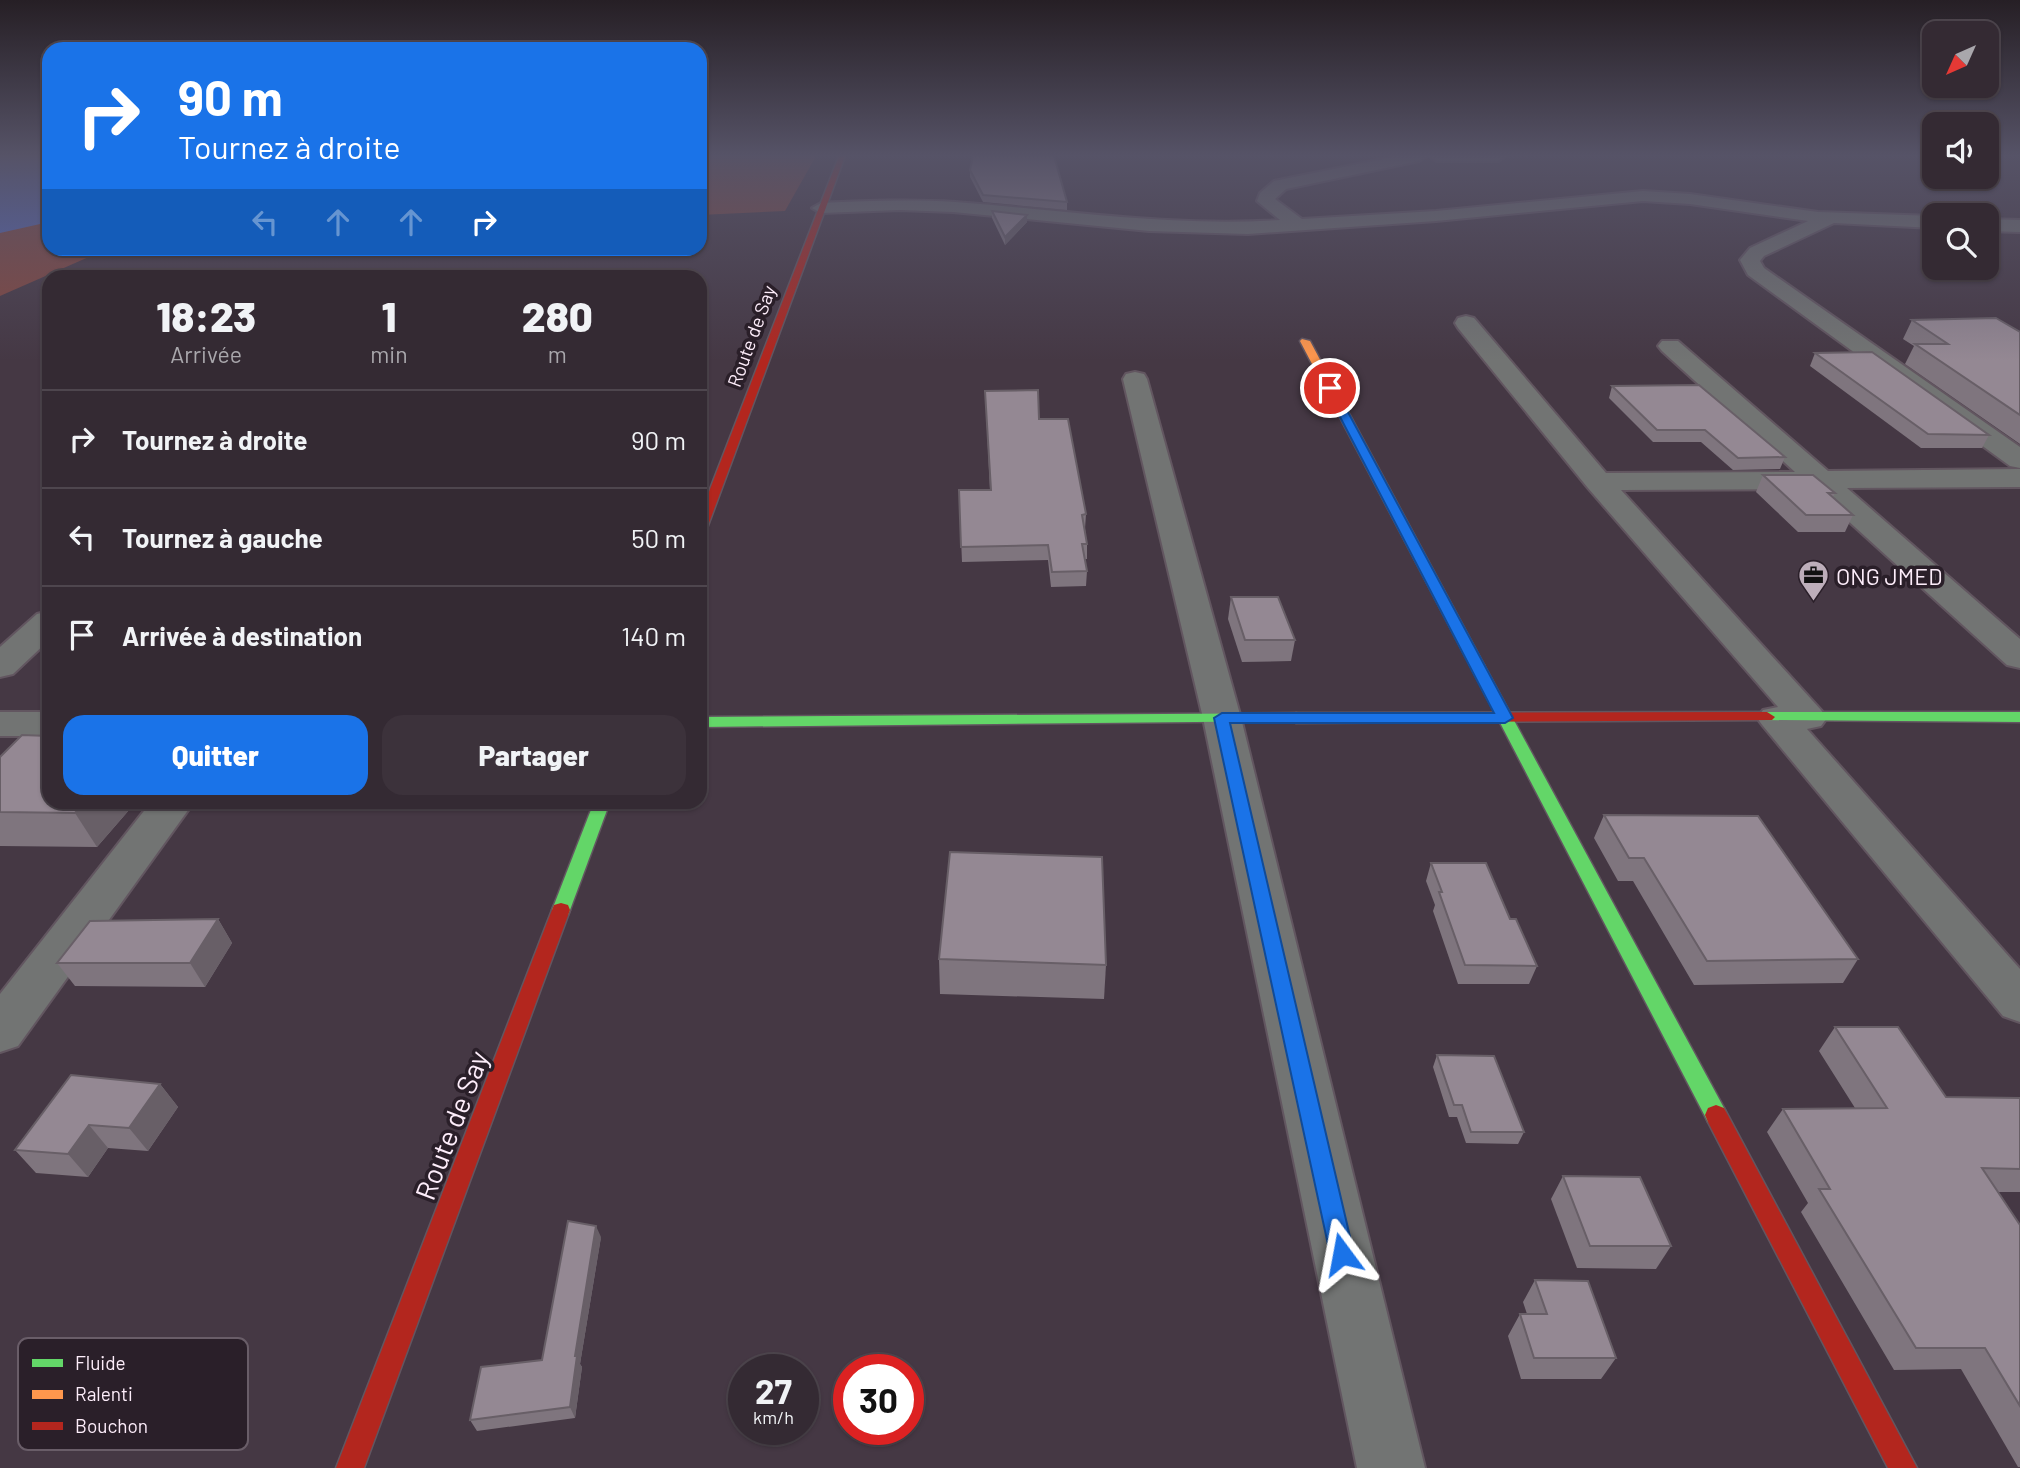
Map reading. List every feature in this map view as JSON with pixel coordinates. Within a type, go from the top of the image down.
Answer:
[{"type":"street","name":"Route de Say","points":[[707,512],[815,225]]},
{"type":"street","points":[[1144,225],[1248,228],[1306,225]]},
{"type":"street","points":[[1818,225],[1757,253],[1751,260],[1755,271],[2020,460]]},
{"type":"street","points":[[1999,225],[2020,226]]},
{"type":"street","points":[[1466,323],[1792,718],[2020,1002]]},
{"type":"street","points":[[1305,341],[1903,1468]]},
{"type":"street","points":[[1670,346],[2020,657]]},
{"type":"street","points":[[1135,379],[1222,718],[1391,1468]]},
{"type":"street","points":[[1598,482],[2020,478]]},
{"type":"street","points":[[0,666],[42,627]]},
{"type":"street","points":[[707,722],[1222,718],[2020,718]]},
{"type":"street","points":[[0,724],[42,724]]},
{"type":"street","points":[[0,1031],[168,809]]},
{"type":"street","name":"Route de Say","points":[[350,1468],[599,809]]},
{"type":"shaded area","points":[[0,225],[42,225],[42,256],[91,256],[59,270],[42,270],[42,278],[0,296]]},
{"type":"water","points":[[0,225],[38,225],[0,233]]},
{"type":"building","points":[[999,225],[1017,225],[1005,237]]},
{"type":"building","points":[[1996,318],[2020,332],[2020,415],[1915,344],[1948,344],[1912,320]]},
{"type":"building","points":[[1872,352],[1989,435],[1928,434],[1815,353]]},
{"type":"building","points":[[1699,385],[1785,457],[1738,458],[1705,430],[1657,430],[1612,386]]},
{"type":"building","points":[[1038,390],[1039,419],[1068,419],[1086,514],[1082,515],[1087,544],[1082,544],[1087,571],[1052,572],[1048,545],[961,547],[959,490],[991,490],[985,391]]},
{"type":"building","points":[[1763,475],[1813,475],[1835,493],[1828,493],[1853,515],[1806,515]]},
{"type":"building","points":[[1231,597],[1278,597],[1295,640],[1245,640]]},
{"type":"building","points":[[22,735],[42,736],[42,809],[79,809],[75,813],[0,812],[0,757]]},
{"type":"building","points":[[1604,815],[1758,816],[1858,959],[1707,961],[1644,858],[1629,858]]},
{"type":"building","points":[[950,852],[1102,857],[1106,965],[939,959]]},
{"type":"building","points":[[1431,863],[1486,863],[1510,919],[1516,919],[1537,966],[1465,965]]},
{"type":"building","points":[[218,919],[190,963],[57,963],[90,921]]},
{"type":"building","points":[[1835,1027],[1898,1027],[1946,1097],[2020,1098],[2020,1169],[1982,1168],[2020,1225],[2020,1406],[1985,1348],[1916,1348],[1819,1189],[1830,1189],[1783,1109],[1887,1108]]},
{"type":"building","points":[[1437,1055],[1494,1056],[1524,1132],[1471,1132],[1462,1105],[1454,1105]]},
{"type":"building","points":[[71,1075],[160,1084],[129,1128],[89,1125],[68,1154],[15,1150]]},
{"type":"building","points":[[1563,1176],[1640,1177],[1671,1246],[1590,1246]]},
{"type":"building","points":[[568,1221],[596,1226],[575,1356],[570,1407],[470,1420],[481,1367],[542,1360]]},
{"type":"building","points":[[1535,1280],[1588,1281],[1616,1358],[1534,1358],[1520,1314],[1547,1314]]},
{"type":"traffic: fast","points":[[1477,665],[1716,1115]]},
{"type":"traffic: fast","points":[[1767,717],[2020,717]]},
{"type":"traffic: fast","points":[[707,722],[1296,718]]},
{"type":"traffic: fast","points":[[561,910],[599,809]]},
{"type":"traffic: slow","points":[[1305,341],[1477,665]]},
{"type":"traffic: jam","points":[[707,513],[816,225]]},
{"type":"traffic: jam","points":[[1296,718],[1767,717]]},
{"type":"traffic: jam","points":[[350,1468],[561,910]]},
{"type":"traffic: jam","points":[[1716,1115],[1903,1468]]},
{"type":"place","name":"ONG JMED","points":[[1813,603]]},
{"type":"route","points":[[1330,388],[1505,718],[1222,718],[1342,1254]]}]
